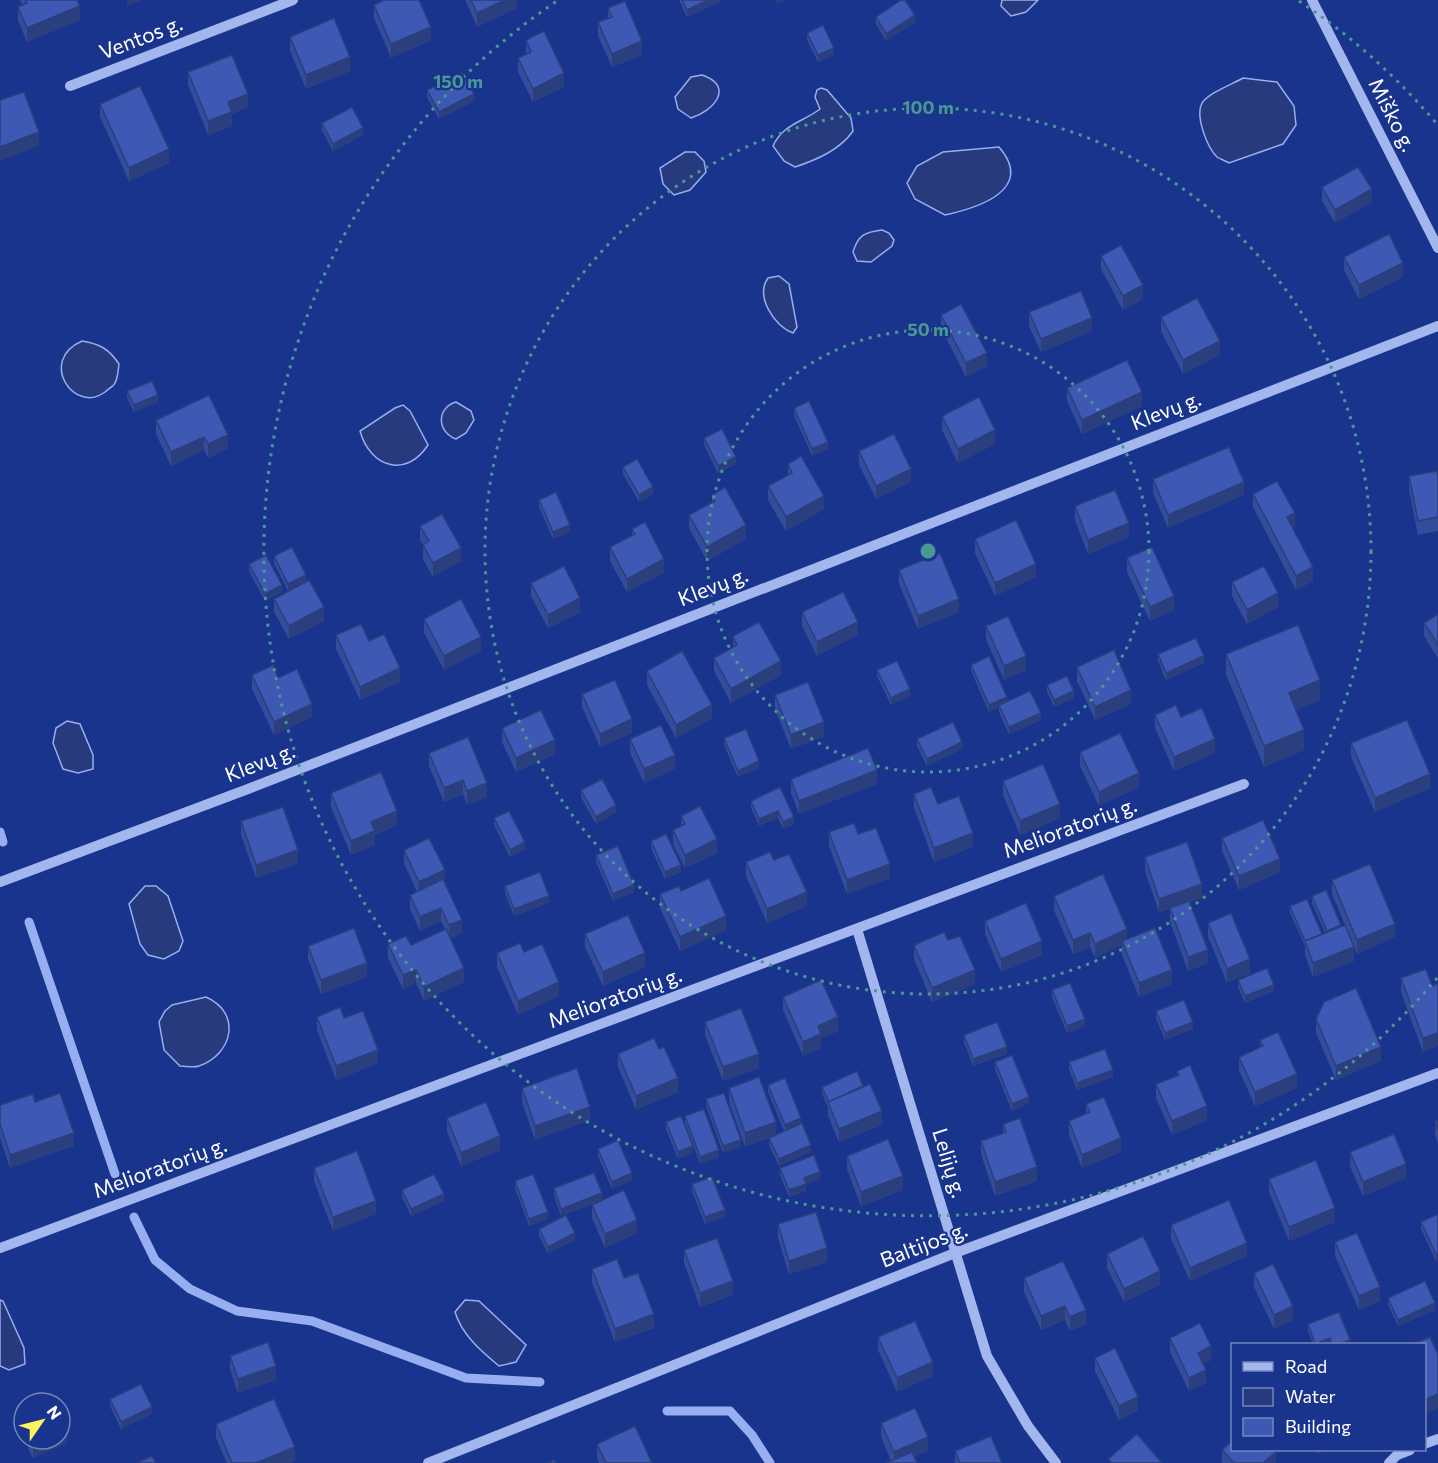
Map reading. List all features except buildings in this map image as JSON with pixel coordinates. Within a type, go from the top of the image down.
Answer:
[{"type":"street","name":"Ventos g.","points":[[70,86],[293,0]]},
{"type":"street","name":"Miško g.","points":[[1312,0],[1438,248]]},
{"type":"street","name":"Klevų g.","points":[[0,882],[238,793],[1438,326]]},
{"type":"street","name":"Melioratorių g.","points":[[0,1248],[1244,784]]},
{"type":"street","name":"Lelijų g.","points":[[857,929],[987,1356],[1028,1426],[1056,1463]]},
{"type":"street","name":"Baltijos g.","points":[[428,1463],[956,1253],[1438,1073]]},
{"type":"street","points":[[1389,1463],[1397,1455],[1406,1451]]},
{"type":"water","points":[[1002,0],[1038,0],[1026,12],[1011,16],[1001,6]]},
{"type":"water","points":[[702,75],[717,85],[718,98],[707,110],[691,118],[678,109],[675,97],[691,77]]},
{"type":"water","points":[[1243,78],[1277,82],[1294,106],[1296,125],[1283,144],[1229,163],[1217,157],[1209,146],[1201,123],[1200,109],[1202,103],[1210,95]]},
{"type":"water","points":[[821,88],[827,90],[851,118],[853,131],[834,149],[819,158],[795,167],[784,161],[773,146],[788,128],[820,109],[815,97],[817,90]]},
{"type":"water","points":[[999,147],[1009,162],[1011,175],[1007,186],[986,202],[945,215],[915,199],[907,183],[917,166],[943,152]]},
{"type":"water","points":[[685,152],[695,152],[704,161],[706,172],[690,190],[674,195],[663,184],[660,168]]},
{"type":"water","points":[[882,230],[889,233],[894,240],[892,246],[871,262],[857,261],[853,252],[860,238],[867,233]]},
{"type":"water","points":[[779,276],[789,284],[797,327],[793,333],[779,324],[768,310],[765,301],[765,285],[768,278]]},
{"type":"water","points":[[82,341],[104,348],[119,364],[114,384],[105,392],[94,397],[82,397],[73,391],[65,383],[62,372],[62,361],[69,350]]},
{"type":"water","points":[[456,402],[471,411],[474,420],[466,433],[456,439],[445,431],[441,420],[445,409]]},
{"type":"water","points":[[403,405],[410,411],[428,445],[419,456],[410,462],[399,465],[389,464],[372,453],[360,431]]},
{"type":"water","points":[[67,721],[80,724],[93,755],[93,769],[78,773],[63,769],[53,743],[56,728]]},
{"type":"water","points":[[145,886],[156,886],[168,896],[183,941],[179,951],[164,959],[148,955],[140,944],[129,904]]},
{"type":"water","points":[[206,997],[225,1013],[229,1023],[226,1043],[211,1060],[197,1067],[180,1066],[164,1050],[159,1022],[165,1011],[172,1005]]},
{"type":"water","points":[[0,1300],[3,1301],[24,1348],[25,1364],[9,1370],[0,1366]]},
{"type":"water","points":[[465,1300],[479,1301],[526,1345],[516,1362],[499,1366],[467,1335],[455,1312]]},
{"type":"waterway","points":[[0,832],[3,842]]},
{"type":"waterway","points":[[29,922],[115,1174]]},
{"type":"waterway","points":[[134,1217],[155,1260],[190,1289],[237,1311],[312,1321],[466,1378],[540,1382]]},
{"type":"waterway","points":[[667,1411],[730,1411],[752,1435],[770,1463]]}]
